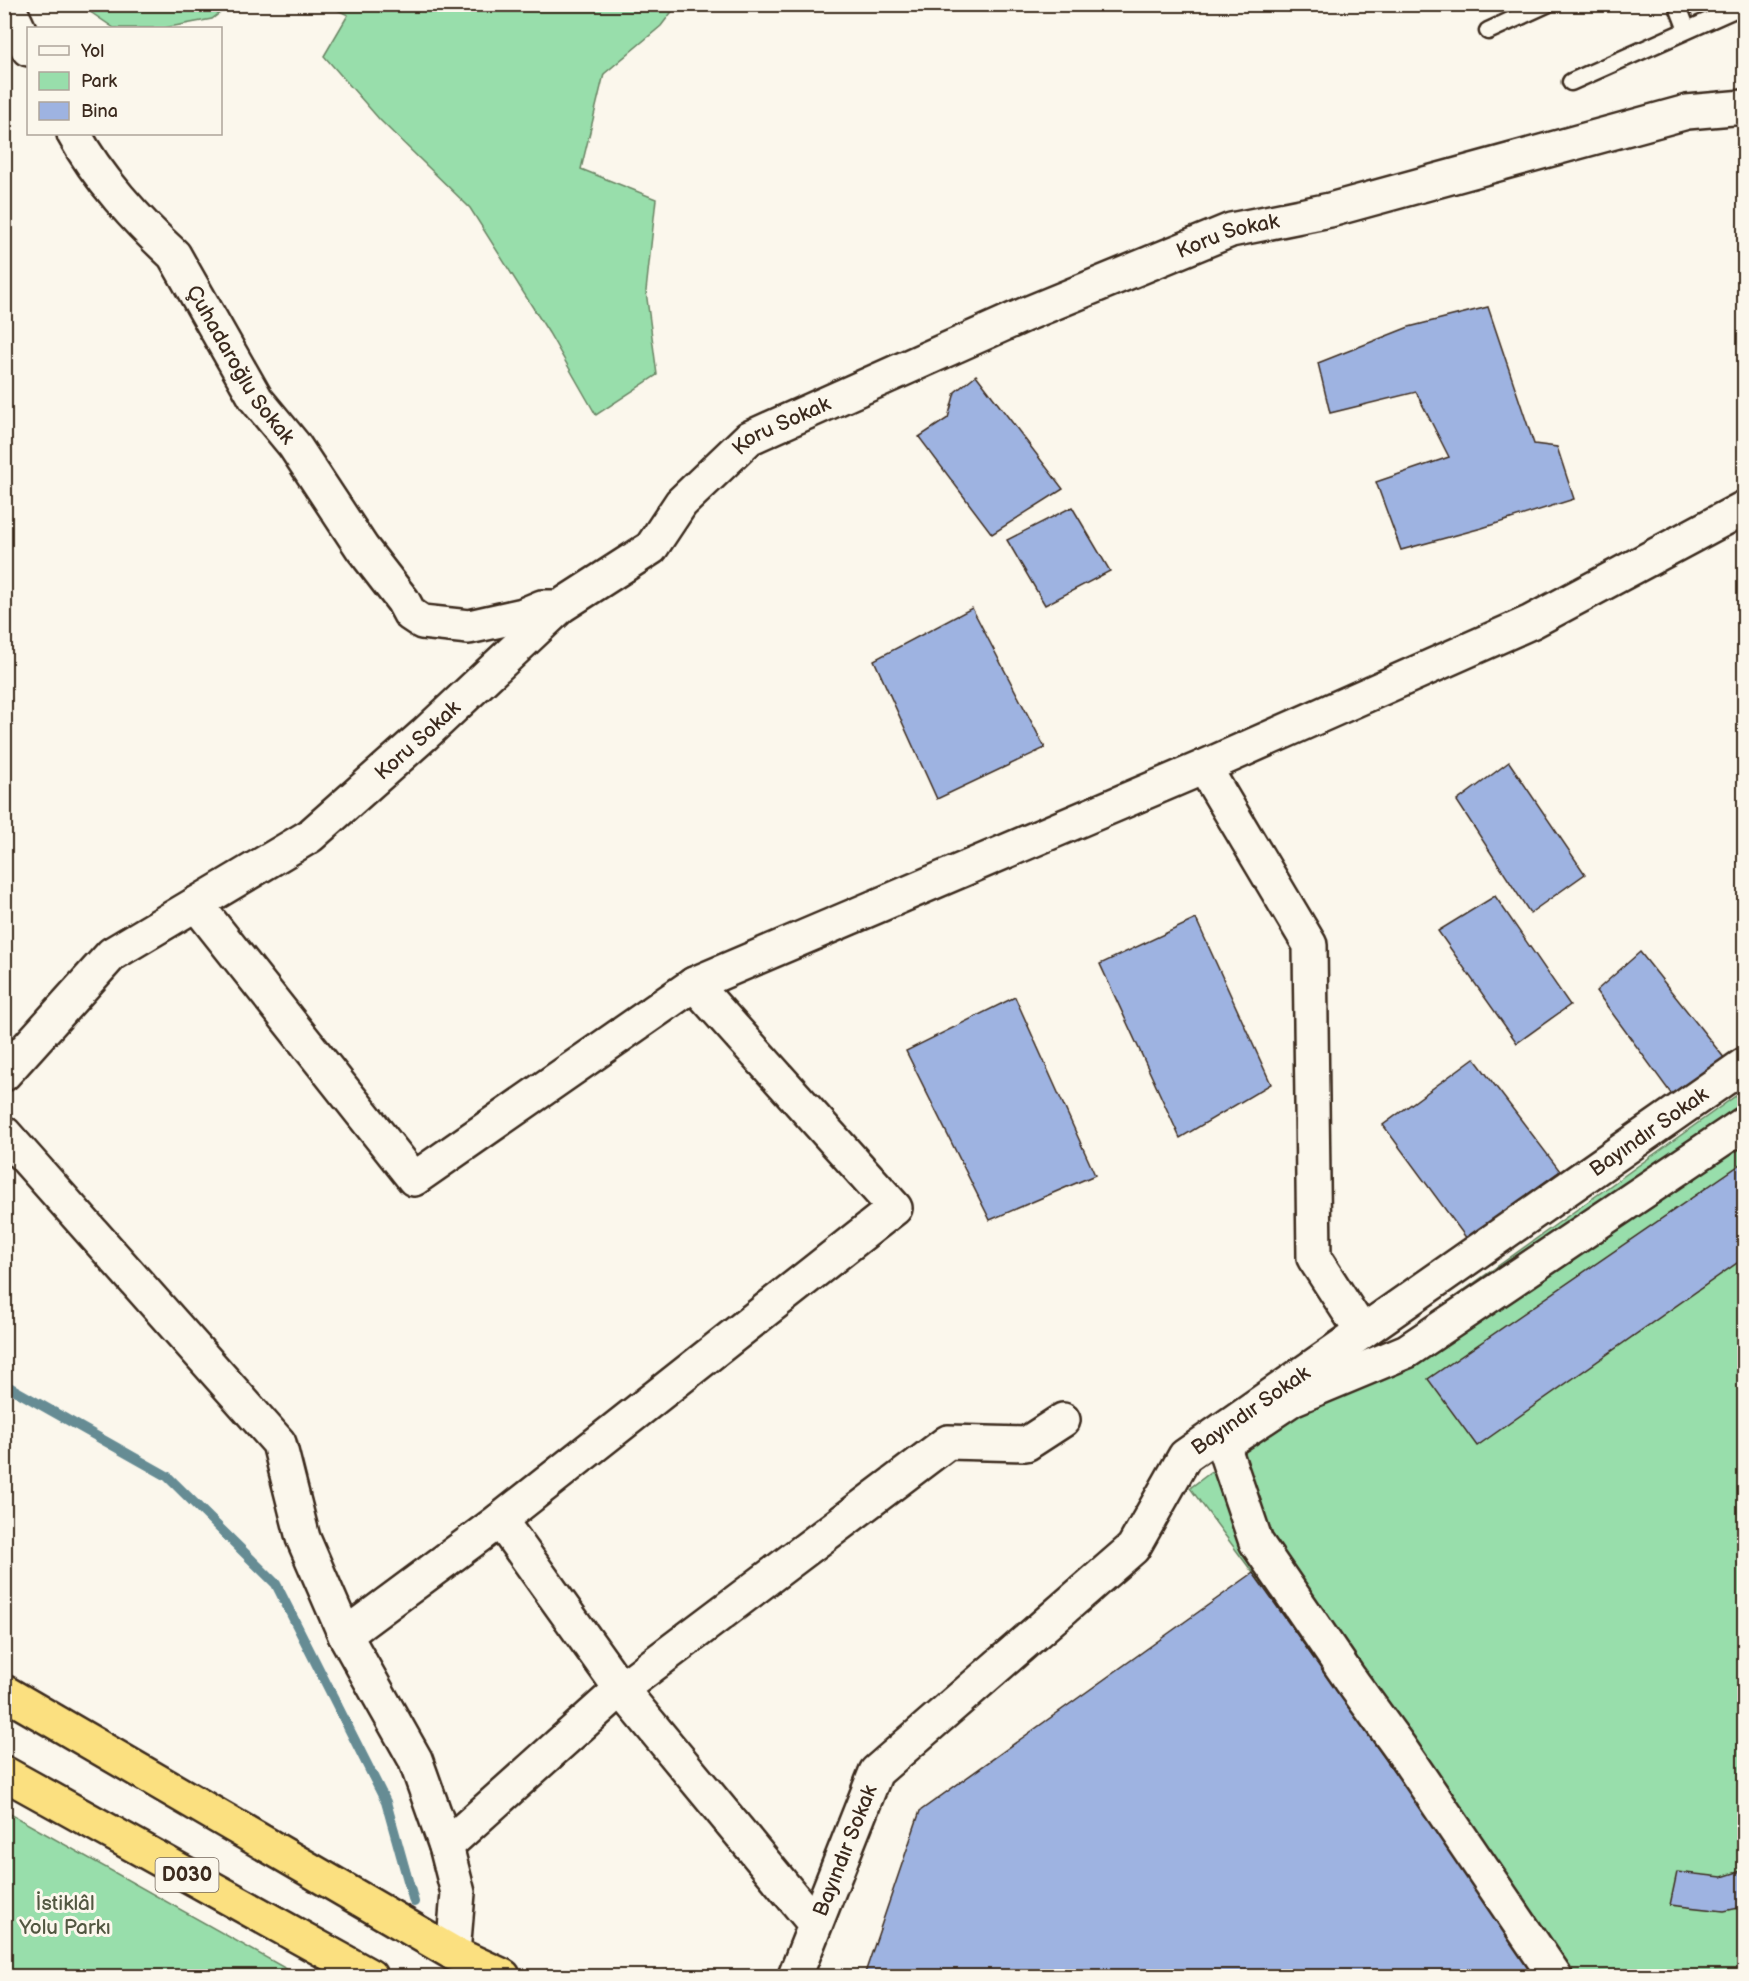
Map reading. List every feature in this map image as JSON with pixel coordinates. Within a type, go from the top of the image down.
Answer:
[{"type":"highway","points":[[4,1692],[453,1953],[503,1977]]},
{"type":"highway","name":"D030","points":[[4,1773],[369,1977]]},
{"type":"street","points":[[8,4],[27,47]]},
{"type":"street","name":"Koru Sokak","points":[[4,1074],[112,954],[310,836],[425,734],[561,606],[651,548],[681,503],[749,438],[1024,315],[1231,230],[1330,210],[1687,112],[1744,108]]},
{"type":"street","name":"Çuhadaroğlu Sokak","points":[[75,135],[84,153],[116,192],[158,241],[174,255],[256,399],[294,445],[362,548],[403,601],[410,614],[422,622],[469,627],[506,619],[542,607],[561,606]]},
{"type":"street","points":[[196,903],[414,1179],[693,984],[1204,767],[1531,622],[1744,508]]},
{"type":"street","points":[[1204,767],[1310,945],[1314,1258],[1362,1332]]},
{"type":"street","points":[[345,1635],[500,1520],[895,1208],[693,984]]},
{"type":"street","name":"Bayındır Sokak","points":[[795,1977],[876,1772],[1133,1548],[1185,1455],[1744,1065]]},
{"type":"street","points":[[1555,1977],[1400,1748],[1256,1542],[1223,1445],[1292,1399],[1407,1351],[1744,1124]]},
{"type":"street","points":[[4,1132],[279,1443],[303,1538],[345,1635],[415,1759],[446,1846],[458,1893],[453,1953]]},
{"type":"street","points":[[446,1846],[621,1689],[948,1442],[1026,1444],[1063,1420]]},
{"type":"street","points":[[500,1520],[621,1689],[815,1924]]},
{"type":"lane","points":[[1488,31],[1547,4]]},
{"type":"lane","points":[[1677,4],[1688,30]]},
{"type":"lane","points":[[1571,82],[1744,5]]},
{"type":"green space","points":[[80,5],[230,5],[212,19],[169,27],[113,27]]},
{"type":"green space","points":[[327,5],[677,5],[661,26],[604,74],[581,169],[656,199],[646,291],[657,375],[596,415],[549,333],[470,208],[380,120],[324,56],[348,15]]},
{"type":"green space","points":[[1744,1090],[1744,1976],[1540,1976],[1190,1488]]},
{"type":"green space","name":"İstiklâl Yolu Parkı","points":[[5,1811],[299,1976],[5,1976]]},
{"type":"building","points":[[1488,307],[1534,444],[1557,447],[1574,499],[1482,528],[1401,550],[1376,482],[1449,457],[1416,392],[1330,413],[1318,363],[1409,327]]},
{"type":"building","points":[[976,375],[1063,489],[992,534],[919,437],[948,418],[955,392]]},
{"type":"building","points":[[1072,507],[1110,571],[1045,605],[1007,540]]},
{"type":"building","points":[[972,608],[1045,748],[937,799],[874,660]]},
{"type":"building","points":[[1509,762],[1585,874],[1530,913],[1457,801]]},
{"type":"building","points":[[1495,896],[1570,1005],[1517,1043],[1438,931]]},
{"type":"building","points":[[1196,919],[1271,1084],[1180,1138],[1100,964]]},
{"type":"building","points":[[1640,952],[1725,1059],[1675,1099],[1596,991]]},
{"type":"building","points":[[1015,997],[1095,1175],[990,1220],[906,1051]]},
{"type":"building","points":[[1474,1058],[1560,1171],[1467,1239],[1383,1125]]},
{"type":"building","points":[[1744,1162],[1744,1258],[1477,1446],[1428,1379]]},
{"type":"building","points":[[1253,1573],[1540,1976],[864,1976],[920,1811]]},
{"type":"building","points":[[1744,1870],[1744,1907],[1724,1911],[1670,1905],[1677,1872],[1722,1877]]},
{"type":"waterway","points":[[4,1384],[167,1476],[276,1584],[386,1802],[414,1902]]}]
